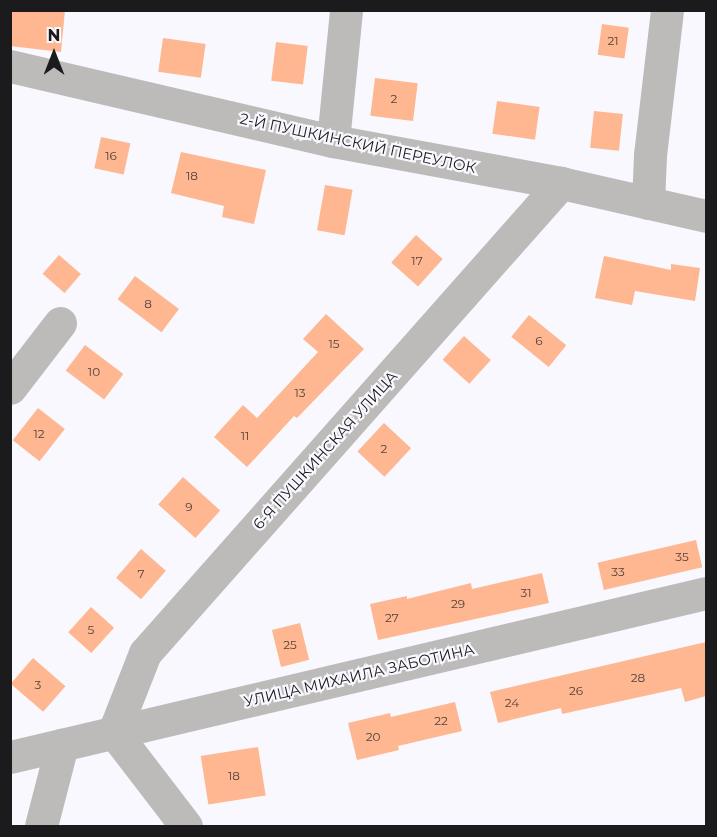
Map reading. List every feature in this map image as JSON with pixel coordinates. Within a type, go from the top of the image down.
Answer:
[{"type":"street","points":[[333,141],[346,10]]},
{"type":"street","points":[[648,203],[650,155],[667,10]]},
{"type":"street","name":"2-Й ПУШКИНСКИЙ ПЕРЕУЛОК","points":[[10,66],[333,141],[561,183],[706,216]]},
{"type":"street","name":"6-Я ПУШКИНСКАЯ УЛИЦА","points":[[114,732],[145,653],[561,183]]},
{"type":"street","points":[[10,388],[60,323]]},
{"type":"street","name":"УЛИЦА МИХАИЛА ЗАБОТИНА","points":[[10,757],[706,593]]},
{"type":"street","points":[[114,732],[186,826]]},
{"type":"street","points":[[41,826],[62,745]]},
{"type":"building","points":[[10,10],[65,10],[61,52],[10,46]]},
{"type":"building","points":[[602,24],[629,28],[624,58],[598,55]]},
{"type":"building","points":[[163,38],[206,44],[201,78],[158,72]]},
{"type":"building","points":[[276,42],[308,46],[303,85],[271,81]]},
{"type":"building","points":[[375,78],[418,83],[413,121],[370,116]]},
{"type":"building","points":[[497,101],[540,107],[535,140],[492,134]]},
{"type":"building","points":[[594,111],[623,114],[619,151],[590,148]]},
{"type":"building","points":[[101,137],[130,143],[124,175],[94,168]]},
{"type":"building","points":[[181,152],[266,170],[254,224],[222,217],[224,206],[171,193]]},
{"type":"building","points":[[325,185],[353,190],[345,235],[317,230]]},
{"type":"building","points":[[416,235],[443,259],[418,287],[391,262]]},
{"type":"building","points":[[59,255],[81,274],[64,293],[43,274]]},
{"type":"building","points":[[604,256],[671,270],[671,264],[700,268],[695,301],[635,291],[632,305],[595,298]]},
{"type":"building","points":[[135,276],[179,309],[161,332],[118,299]]},
{"type":"building","points":[[326,314],[364,349],[297,418],[294,416],[247,467],[214,437],[243,405],[257,418],[318,352],[303,339]]},
{"type":"building","points":[[529,315],[566,345],[549,367],[511,337]]},
{"type":"building","points":[[464,336],[491,360],[469,384],[443,360]]},
{"type":"building","points":[[85,345],[123,374],[104,399],[66,371]]},
{"type":"building","points":[[38,408],[65,429],[40,461],[13,440]]},
{"type":"building","points":[[384,423],[411,448],[384,477],[357,452]]},
{"type":"building","points":[[183,477],[220,510],[195,538],[158,504]]},
{"type":"building","points":[[696,540],[702,567],[604,590],[598,563]]},
{"type":"building","points":[[141,549],[166,571],[141,599],[116,578]]},
{"type":"building","points":[[542,573],[549,603],[378,640],[370,604],[407,596],[407,599],[471,583],[472,589]]},
{"type":"building","points":[[91,607],[114,628],[91,653],[68,632]]},
{"type":"building","points":[[300,623],[309,660],[281,667],[272,630]]},
{"type":"building","points":[[706,642],[706,696],[685,702],[681,688],[562,714],[561,708],[498,723],[490,692]]},
{"type":"building","points":[[33,658],[65,686],[43,712],[11,684]]},
{"type":"building","points":[[455,702],[462,731],[398,746],[399,750],[357,760],[348,723],[390,713],[391,717]]},
{"type":"building","points":[[258,747],[266,795],[208,804],[201,756]]}]
